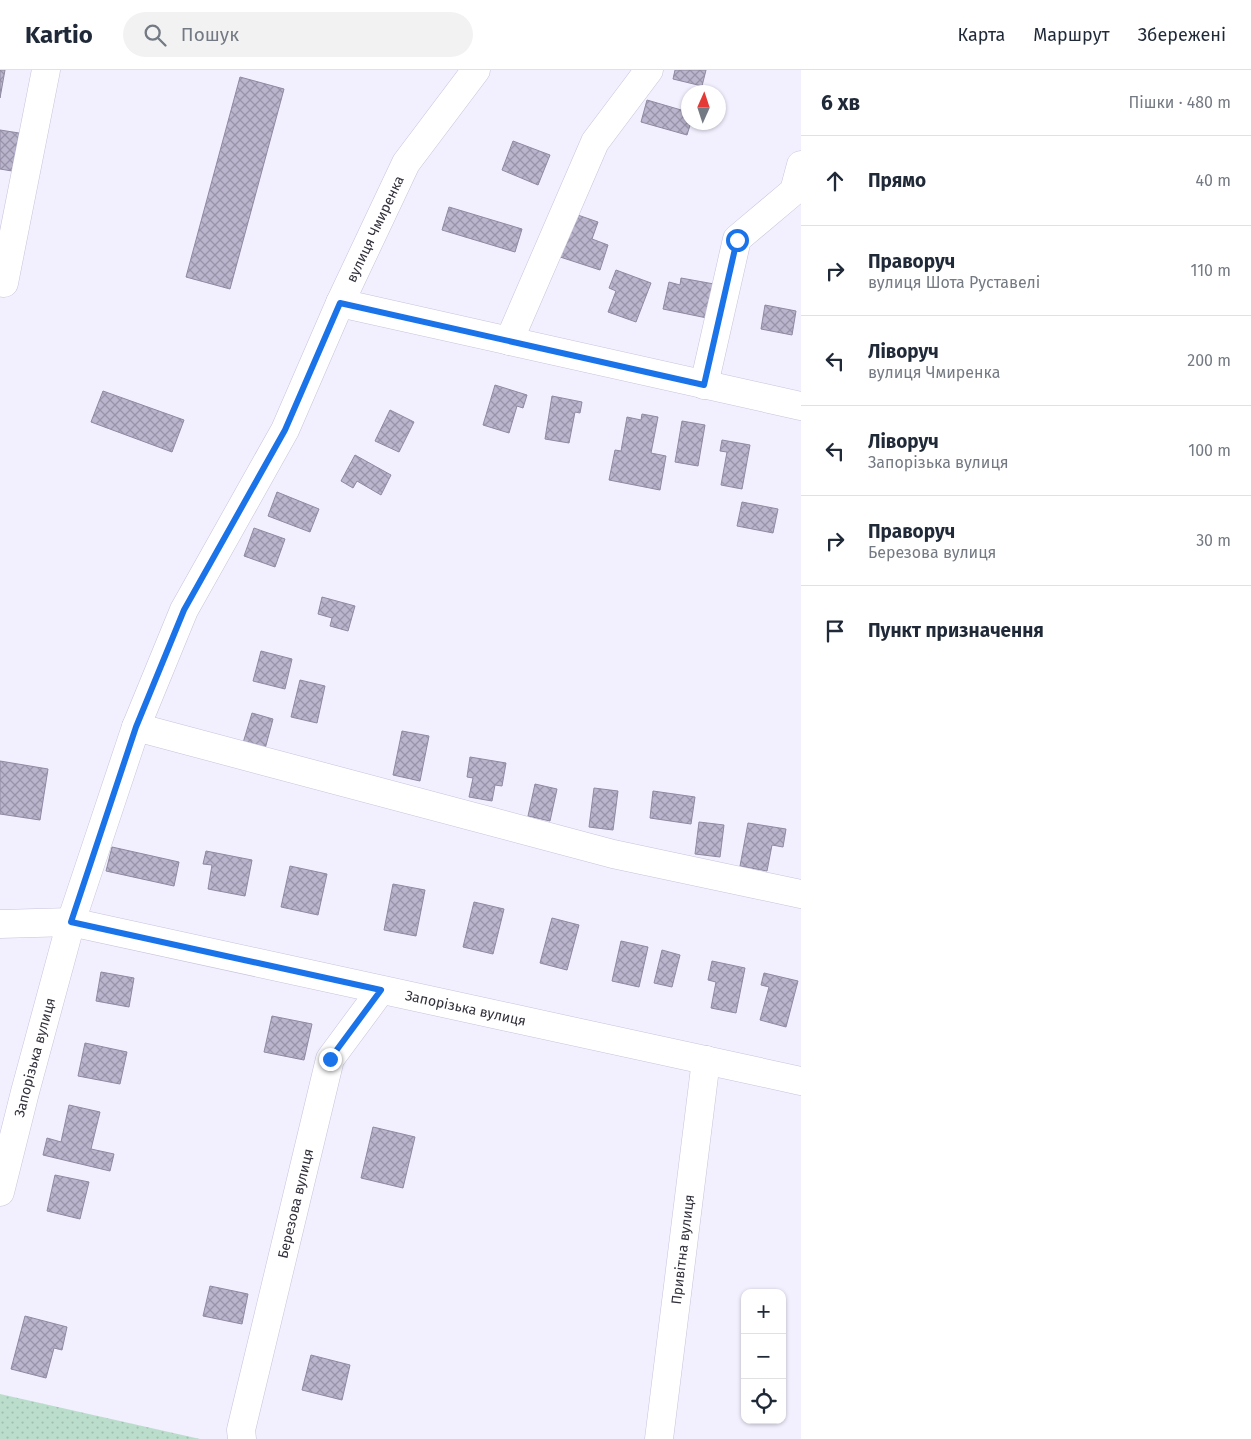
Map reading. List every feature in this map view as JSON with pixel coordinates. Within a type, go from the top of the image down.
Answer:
[{"type":"street","points":[[4,283],[46,70]]},
{"type":"street","name":"вулиця Чмиренка","points":[[71,922],[136,727],[184,610],[285,430],[340,303],[406,163],[476,70]]},
{"type":"street","points":[[509,341],[595,142],[649,70]]},
{"type":"street","points":[[704,385],[737,240],[794,192],[801,165]]},
{"type":"street","points":[[340,303],[801,406]]},
{"type":"street","points":[[136,727],[613,854],[801,894]]},
{"type":"street","name":"Запорізька вулиця","points":[[0,924],[71,922],[801,1081]]},
{"type":"street","name":"Запорізька вулиця","points":[[0,1192],[71,922]]},
{"type":"street","name":"Березова вулиця","points":[[242,1435],[330,1059],[381,990]]},
{"type":"street","name":"Привітна вулиця","points":[[659,1439],[706,1060]]},
{"type":"green space","points":[[0,1394],[200,1439],[0,1439]]},
{"type":"building","points":[[0,70],[5,70],[0,98]]},
{"type":"building","points":[[675,70],[706,70],[702,85],[673,79]]},
{"type":"building","points":[[240,77],[284,89],[230,289],[186,277]]},
{"type":"building","points":[[647,100],[681,110],[681,130],[689,130],[687,135],[641,122]]},
{"type":"building","points":[[0,130],[19,133],[12,171],[0,169]]},
{"type":"building","points":[[513,141],[550,155],[538,185],[502,170]]},
{"type":"building","points":[[449,207],[522,229],[515,252],[442,230]]},
{"type":"building","points":[[569,212],[598,222],[592,239],[608,245],[600,270],[554,255]]},
{"type":"building","points":[[616,270],[651,283],[636,322],[608,312],[616,291],[609,288]]},
{"type":"building","points":[[681,278],[714,284],[707,318],[663,309],[669,282],[680,285]]},
{"type":"building","points":[[765,305],[796,311],[792,335],[761,329]]},
{"type":"building","points":[[495,385],[527,395],[523,408],[517,406],[509,433],[483,425]]},
{"type":"building","points":[[103,391],[184,420],[172,452],[91,422]]},
{"type":"building","points":[[552,396],[582,402],[580,413],[575,412],[569,443],[545,439]]},
{"type":"building","points":[[390,410],[414,422],[399,452],[375,441]]},
{"type":"building","points":[[642,414],[658,417],[651,453],[666,456],[660,490],[609,480],[615,450],[621,451],[627,417],[641,420]]},
{"type":"building","points":[[682,421],[705,425],[698,466],[675,462]]},
{"type":"building","points":[[722,440],[750,445],[742,489],[721,485],[727,452],[720,451]]},
{"type":"building","points":[[355,455],[391,475],[381,495],[357,481],[353,488],[341,481]]},
{"type":"building","points":[[277,492],[319,509],[310,532],[268,516]]},
{"type":"building","points":[[742,502],[778,509],[773,533],[737,526]]},
{"type":"building","points":[[254,528],[285,539],[275,567],[244,556]]},
{"type":"building","points":[[322,597],[355,606],[348,631],[330,626],[332,618],[318,614]]},
{"type":"building","points":[[261,651],[292,659],[285,689],[253,681]]},
{"type":"building","points":[[300,680],[325,686],[317,723],[291,717]]},
{"type":"building","points":[[252,713],[273,719],[265,749],[243,743]]},
{"type":"building","points":[[402,731],[429,736],[420,781],[393,775]]},
{"type":"building","points":[[470,757],[506,763],[502,786],[495,785],[492,801],[469,797],[473,778],[467,777]]},
{"type":"building","points":[[0,761],[48,769],[40,820],[0,814]]},
{"type":"building","points":[[535,784],[557,789],[550,821],[528,816]]},
{"type":"building","points":[[594,788],[618,791],[613,830],[589,827]]},
{"type":"building","points":[[653,791],[695,797],[691,824],[650,818]]},
{"type":"building","points":[[699,822],[724,825],[720,857],[695,854]]},
{"type":"building","points":[[748,823],[786,829],[783,847],[772,845],[767,871],[740,866]]},
{"type":"building","points":[[112,847],[179,862],[174,886],[106,871]]},
{"type":"building","points":[[206,851],[252,860],[245,896],[208,889],[212,865],[203,864]]},
{"type":"building","points":[[290,866],[327,874],[318,915],[281,907]]},
{"type":"building","points":[[393,884],[425,890],[416,936],[384,930]]},
{"type":"building","points":[[474,902],[504,909],[493,954],[463,947]]},
{"type":"building","points":[[552,918],[579,925],[567,970],[540,963]]},
{"type":"building","points":[[621,941],[648,947],[639,987],[612,981]]},
{"type":"building","points":[[662,950],[680,955],[672,987],[654,983]]},
{"type":"building","points":[[712,961],[745,968],[736,1013],[711,1008],[716,982],[708,980]]},
{"type":"building","points":[[101,972],[134,978],[129,1007],[96,1001]]},
{"type":"building","points":[[764,973],[798,981],[786,1027],[760,1020],[769,987],[761,985]]},
{"type":"building","points":[[272,1016],[312,1024],[304,1060],[264,1052]]},
{"type":"building","points":[[85,1043],[127,1052],[120,1084],[78,1076]]},
{"type":"building","points":[[69,1105],[100,1112],[91,1149],[114,1154],[110,1171],[43,1155],[47,1138],[61,1142]]},
{"type":"building","points":[[373,1127],[415,1137],[403,1188],[361,1178]]},
{"type":"building","points":[[55,1175],[89,1182],[80,1219],[47,1211]]},
{"type":"building","points":[[210,1286],[248,1294],[242,1324],[203,1316]]},
{"type":"building","points":[[25,1316],[67,1327],[62,1350],[54,1348],[46,1378],[11,1369]]},
{"type":"building","points":[[311,1355],[350,1365],[342,1400],[302,1390]]},
{"type":"route","points":[[330,1059],[381,990],[71,922],[136,727],[184,610],[285,430],[340,303],[704,385],[737,240]]}]
